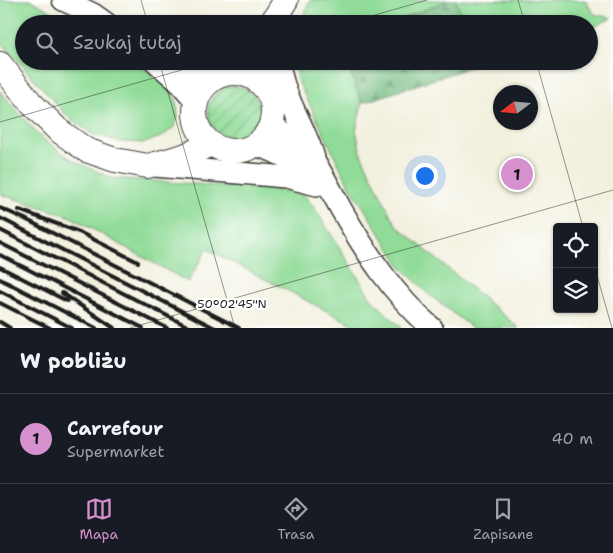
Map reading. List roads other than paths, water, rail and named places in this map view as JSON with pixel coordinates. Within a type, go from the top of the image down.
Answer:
[{"type":"main road","points":[[278,15],[286,0]]},
{"type":"main road","points":[[0,64],[31,103],[58,130],[86,150],[115,160],[148,166],[184,156],[211,144]]},
{"type":"main road","points":[[115,160],[158,152],[175,145],[196,112],[202,90],[219,76],[237,70]]},
{"type":"main road","points":[[196,112],[202,134],[211,144],[233,151],[245,150],[255,145],[268,132],[272,124],[273,110],[271,97],[263,85],[248,70]]},
{"type":"main road","points":[[263,85],[266,70]]},
{"type":"street","points":[[63,0],[94,15]]},
{"type":"street","points":[[165,70],[180,84],[196,112]]},
{"type":"street","points":[[192,70],[211,81]]},
{"type":"street","points":[[281,70],[314,155],[317,175]]},
{"type":"street","points":[[272,124],[303,150],[317,175],[393,287],[432,328]]},
{"type":"street","points":[[255,145],[273,151],[317,175]]},
{"type":"street","points":[[148,166],[286,177],[317,175]]},
{"type":"railway","points":[[0,208],[239,328]]},
{"type":"railway","points":[[19,210],[79,232],[138,262]]},
{"type":"railway","points":[[0,218],[215,328]]},
{"type":"railway","points":[[0,230],[191,328]]},
{"type":"railway","points":[[0,243],[167,328]]},
{"type":"railway","points":[[0,255],[143,328]]},
{"type":"railway","points":[[0,267],[67,301]]},
{"type":"railway","points":[[0,279],[96,328]]},
{"type":"railway","points":[[0,291],[72,328]]},
{"type":"railway","points":[[62,293],[114,328]]},
{"type":"railway","points":[[0,303],[50,328]]},
{"type":"railway","points":[[0,322],[10,328]]},
{"type":"place","name":"Carrefour","points":[[517,174]]}]
